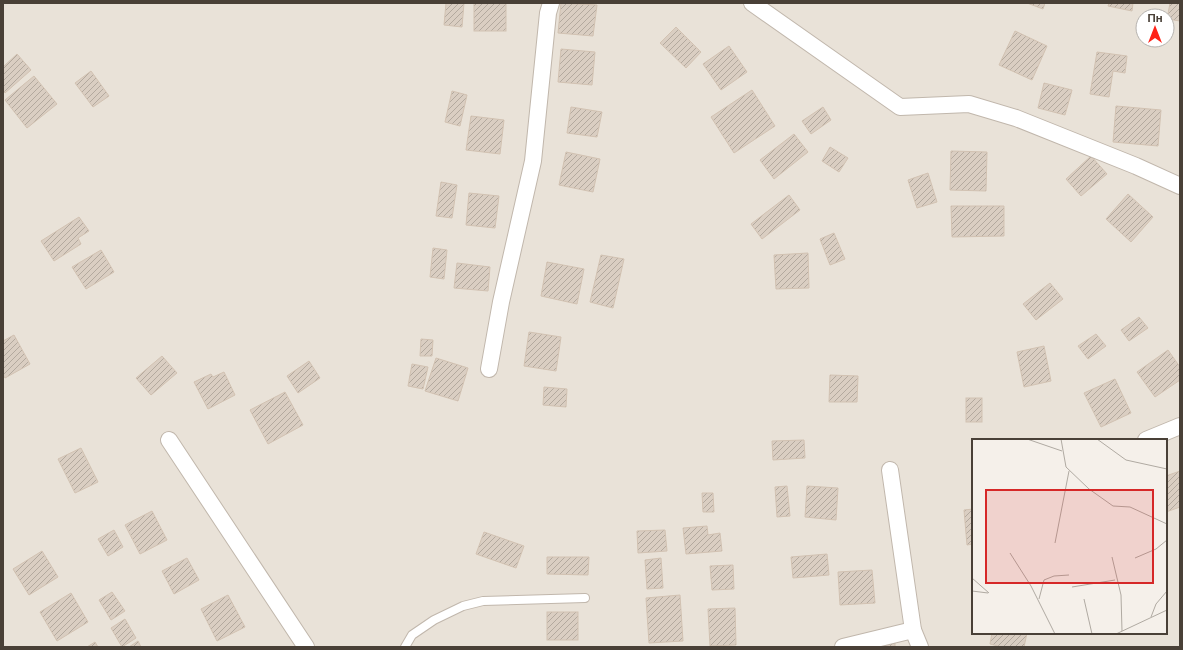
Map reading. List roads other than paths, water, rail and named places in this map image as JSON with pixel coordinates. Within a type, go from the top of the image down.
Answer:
[{"type":"street","points":[[489,369],[500,302],[533,161],[550,3]]},
{"type":"street","points":[[752,3],[900,107],[969,104],[1016,118],[1136,166],[1180,186]]},
{"type":"street","points":[[1148,439],[1180,426]]},
{"type":"street","points":[[169,440],[306,647]]},
{"type":"street","points":[[890,470],[913,630],[920,647]]},
{"type":"street","points":[[843,647],[913,630]]},
{"type":"lane","points":[[405,647],[412,635],[434,620],[463,606],[483,601],[585,598]]}]
